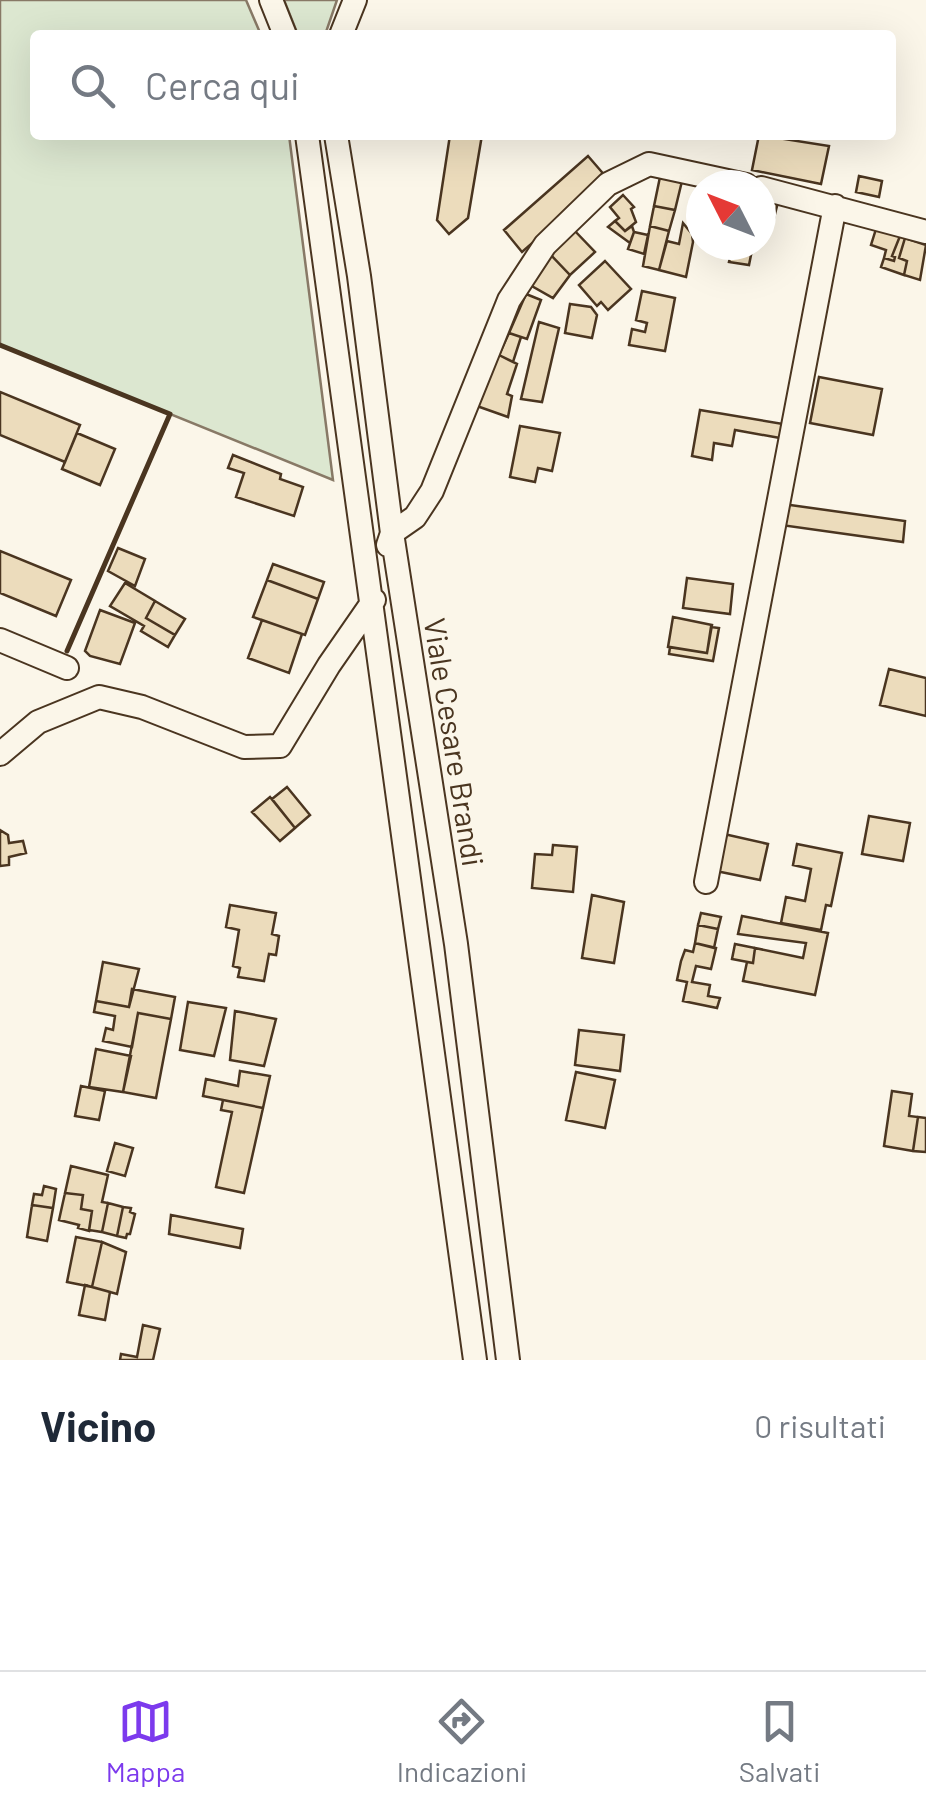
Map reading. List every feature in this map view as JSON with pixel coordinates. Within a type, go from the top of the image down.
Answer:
[{"type":"street","points":[[271,0],[282,30]]},
{"type":"street","points":[[344,30],[355,0]]},
{"type":"street","name":"Viale Cesare Brandi","points":[[308,140],[476,1360]]},
{"type":"street","name":"Viale Cesare Brandi","points":[[337,140],[360,276],[392,533],[456,944],[508,1360]]},
{"type":"street","points":[[0,754],[38,722],[99,697],[142,706],[244,747],[280,746],[329,665],[372,606],[392,533],[416,517],[432,490],[509,300],[545,245],[608,184],[649,164],[686,172]]},
{"type":"street","points":[[776,192],[926,232]]},
{"type":"street","points":[[706,882],[835,206]]},
{"type":"street","points":[[0,640],[67,668]]},
{"type":"green space","points":[[0,0],[246,0],[259,30],[30,30],[30,140],[290,140],[333,480],[0,345]]},
{"type":"green space","points":[[284,0],[337,0],[327,30],[296,30]]},
{"type":"building","points":[[449,140],[481,140],[468,218],[449,234],[437,220]]},
{"type":"building","points":[[758,140],[829,146],[821,184],[776,175],[776,170],[752,170]]},
{"type":"building","points":[[588,156],[607,178],[522,252],[504,230]]},
{"type":"building","points":[[859,176],[882,181],[879,197],[856,192]]},
{"type":"building","points":[[660,177],[682,181],[675,210],[654,206]]},
{"type":"building","points":[[623,195],[634,207],[631,209],[636,222],[625,231],[615,221],[619,218],[610,207]]},
{"type":"building","points":[[654,206],[675,210],[669,231],[650,226]]},
{"type":"building","points":[[615,221],[625,231],[632,226],[630,243],[608,227]]},
{"type":"building","points":[[683,223],[686,260],[689,260],[686,277],[659,270],[667,241],[679,244]]},
{"type":"building","points":[[650,226],[669,231],[659,270],[643,266]]},
{"type":"building","points":[[573,229],[595,252],[570,275],[548,252]]},
{"type":"building","points":[[876,229],[900,236],[892,256],[894,261],[884,258],[886,250],[871,245]]},
{"type":"building","points":[[634,232],[648,235],[644,254],[628,249]]},
{"type":"building","points":[[900,236],[905,238],[899,258],[907,261],[904,275],[881,267],[884,258],[894,261],[892,256]]},
{"type":"building","points":[[905,238],[926,245],[920,280],[904,275],[907,261],[899,258]]},
{"type":"building","points":[[548,252],[570,275],[553,298],[530,285]]},
{"type":"building","points":[[729,260],[750,260],[749,265]]},
{"type":"building","points":[[605,261],[631,289],[608,310],[601,302],[597,306],[579,285]]},
{"type":"building","points":[[642,291],[675,298],[665,351],[629,345],[632,329],[645,332],[647,323],[636,320]]},
{"type":"building","points":[[526,294],[541,300],[527,339],[509,333]]},
{"type":"building","points":[[570,304],[591,307],[597,315],[592,338],[565,333]]},
{"type":"building","points":[[539,322],[559,328],[542,402],[521,399]]},
{"type":"building","points":[[509,333],[521,337],[513,362],[499,355]]},
{"type":"building","points":[[499,355],[517,364],[507,394],[512,396],[508,417],[474,405]]},
{"type":"building","points":[[819,377],[882,389],[873,435],[810,423]]},
{"type":"building","points":[[0,392],[80,425],[65,462],[0,435]]},
{"type":"building","points":[[700,410],[783,424],[780,438],[735,430],[732,446],[714,443],[712,460],[692,456]]},
{"type":"building","points":[[520,426],[560,433],[552,471],[538,468],[535,482],[510,477]]},
{"type":"building","points":[[77,433],[115,449],[100,485],[62,469]]},
{"type":"building","points":[[233,455],[303,487],[294,516],[236,497],[244,473],[228,468]]},
{"type":"building","points":[[783,504],[905,521],[903,542],[781,525]]},
{"type":"building","points":[[118,548],[145,559],[135,586],[108,571]]},
{"type":"building","points":[[0,551],[71,580],[56,616],[0,593]]},
{"type":"building","points":[[273,564],[324,582],[318,599],[267,580]]},
{"type":"building","points":[[687,578],[733,584],[730,614],[683,608]]},
{"type":"building","points":[[267,580],[318,599],[305,635],[253,617]]},
{"type":"building","points":[[125,583],[155,601],[146,618],[175,635],[168,647],[141,631],[144,626],[110,606]]},
{"type":"building","points":[[155,601],[185,619],[175,635],[146,618]]},
{"type":"building","points":[[100,610],[135,623],[120,664],[85,651]]},
{"type":"building","points":[[673,617],[712,625],[707,653],[668,647]]},
{"type":"building","points":[[262,620],[302,634],[289,673],[248,658]]},
{"type":"building","points":[[711,627],[719,628],[713,661],[669,654],[670,647],[707,653]]},
{"type":"building","points":[[889,669],[926,678],[926,716],[880,705]]},
{"type":"building","points":[[287,787],[310,815],[295,828],[272,799]]},
{"type":"building","points":[[270,797],[295,828],[280,841],[252,812]]},
{"type":"building","points":[[869,816],[910,823],[903,861],[862,854]]},
{"type":"building","points":[[0,830],[8,835],[9,843],[23,841],[26,853],[9,857],[9,865],[0,866]]},
{"type":"building","points":[[724,834],[768,844],[760,880],[716,871]]},
{"type":"building","points":[[797,844],[842,853],[831,906],[826,905],[821,930],[781,923],[786,897],[805,901],[811,869],[793,865]]},
{"type":"building","points":[[553,845],[577,847],[573,892],[532,888],[535,854],[552,855]]},
{"type":"building","points":[[592,895],[624,902],[614,963],[582,958]]},
{"type":"building","points":[[230,905],[276,913],[272,934],[279,936],[276,955],[269,954],[264,981],[238,977],[240,968],[233,966],[239,930],[226,927]]},
{"type":"building","points":[[701,913],[721,917],[718,929],[698,925]]},
{"type":"building","points":[[742,916],[828,933],[815,995],[743,981],[747,962],[753,963],[755,948],[803,958],[806,943],[738,934]]},
{"type":"building","points":[[698,925],[718,929],[714,948],[695,943]]},
{"type":"building","points":[[695,943],[716,948],[711,969],[696,966],[692,982],[710,985],[708,996],[720,998],[717,1008],[683,1001],[687,982],[677,980],[685,950],[693,952]]},
{"type":"building","points":[[735,944],[755,948],[753,963],[732,959]]},
{"type":"building","points":[[103,962],[139,969],[129,1007],[96,1001]]},
{"type":"building","points":[[132,989],[175,997],[171,1019],[138,1013],[132,1047],[103,1041],[106,1028],[113,1030],[115,1016],[94,1012],[96,1001],[129,1007]]},
{"type":"building","points":[[188,1002],[226,1008],[214,1056],[180,1050]]},
{"type":"building","points":[[235,1011],[276,1019],[264,1066],[230,1060]]},
{"type":"building","points":[[138,1013],[171,1019],[156,1098],[123,1092]]},
{"type":"building","points":[[579,1030],[624,1035],[620,1071],[575,1065]]},
{"type":"building","points":[[96,1049],[131,1056],[123,1092],[89,1087]]},
{"type":"building","points":[[240,1071],[270,1076],[263,1108],[203,1096],[206,1079],[238,1086]]},
{"type":"building","points":[[576,1072],[615,1080],[605,1128],[566,1120]]},
{"type":"building","points":[[81,1086],[105,1091],[99,1120],[75,1116]]},
{"type":"building","points":[[892,1091],[912,1094],[909,1116],[918,1117],[913,1151],[884,1146]]},
{"type":"building","points":[[223,1100],[263,1108],[244,1193],[216,1187],[232,1112],[221,1110]]},
{"type":"building","points":[[918,1117],[926,1118],[926,1152],[913,1151]]},
{"type":"building","points":[[115,1143],[133,1148],[125,1176],[107,1171]]},
{"type":"building","points":[[71,1166],[108,1175],[102,1202],[108,1203],[102,1232],[89,1230],[92,1211],[81,1209],[83,1195],[65,1193]]},
{"type":"building","points":[[44,1186],[56,1189],[53,1208],[32,1205],[34,1194],[42,1195]]},
{"type":"building","points":[[65,1193],[83,1195],[81,1209],[92,1211],[89,1231],[59,1220]]},
{"type":"building","points":[[108,1203],[123,1207],[117,1236],[102,1232]]},
{"type":"building","points":[[32,1205],[53,1208],[47,1241],[27,1237]]},
{"type":"building","points":[[123,1207],[131,1208],[130,1212],[135,1214],[126,1238],[117,1236]]},
{"type":"building","points":[[171,1215],[243,1229],[240,1248],[169,1234]]},
{"type":"building","points":[[76,1237],[102,1242],[92,1287],[67,1282]]},
{"type":"building","points":[[102,1242],[126,1252],[117,1294],[92,1287]]},
{"type":"building","points":[[85,1285],[110,1292],[105,1320],[79,1315]]},
{"type":"building","points":[[143,1325],[160,1329],[153,1360],[120,1360],[121,1354],[137,1357]]},
{"type":"wall","points":[[0,345],[170,414],[67,651]]}]
